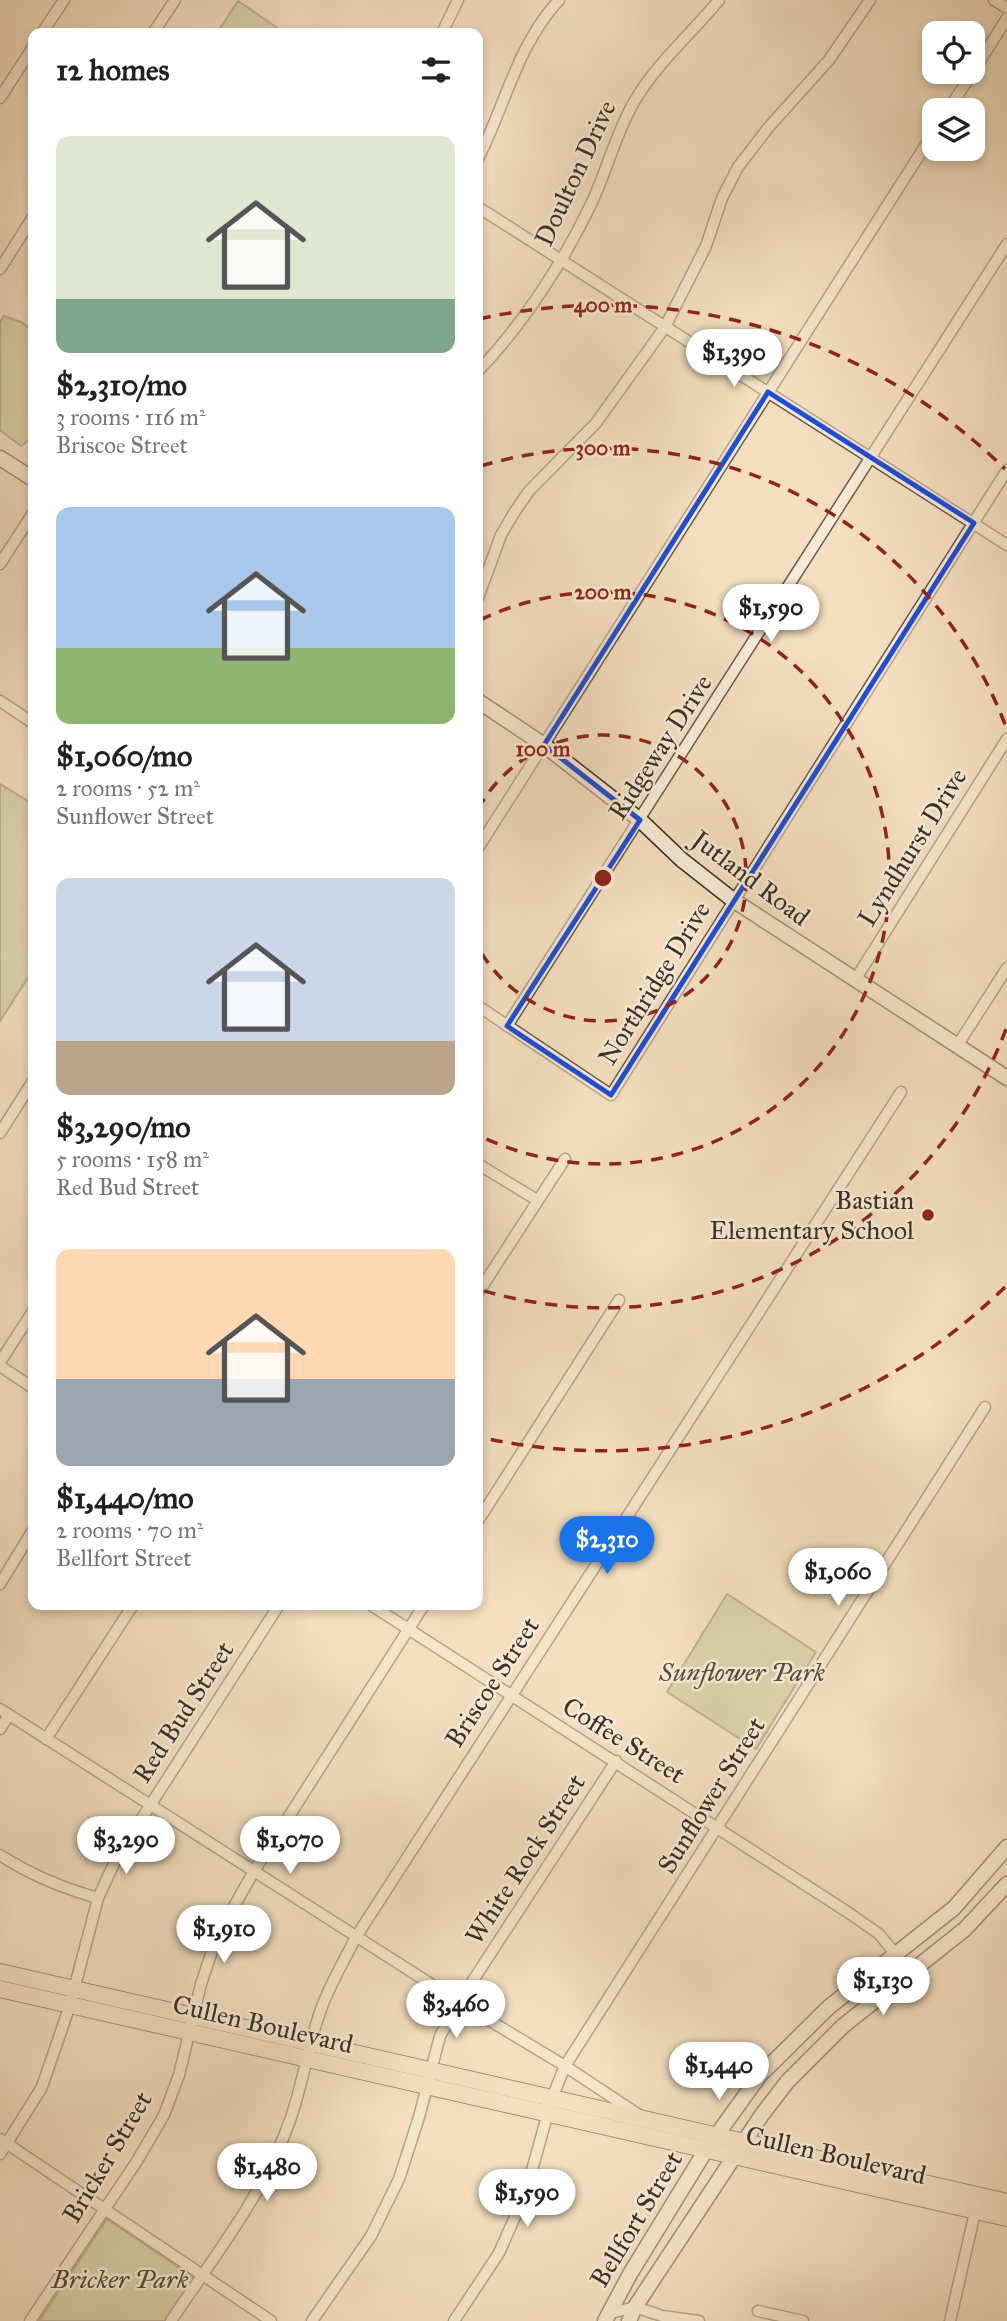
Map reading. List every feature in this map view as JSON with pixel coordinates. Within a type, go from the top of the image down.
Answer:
[{"type":"main road","points":[[0,458],[28,476]]},
{"type":"main road","name":"Jutland Road","points":[[483,704],[544,745],[640,820],[682,860],[733,901],[1007,1078]]},
{"type":"main road","name":"Bellfort Street","points":[[604,2318],[706,2150],[760,2075],[829,2007],[954,1908],[1007,1847]]},
{"type":"main road","name":"Bellfort Street","points":[[629,2321],[635,2307],[734,2157],[787,2082],[843,2026],[965,1929],[1007,1884]]},
{"type":"main road","name":"Cullen Boulevard","points":[[0,1972],[72,1997]]},
{"type":"main road","name":"Cullen Boulevard","points":[[0,1989],[72,1997],[192,2024],[311,2043],[428,2079]]},
{"type":"main road","points":[[829,2007],[843,2026]]},
{"type":"main road","name":"Cullen Boulevard","points":[[192,2024],[307,2059],[428,2079],[550,2106],[734,2157],[978,2203],[1007,2202]]},
{"type":"main road","name":"Cullen Boulevard","points":[[550,2106],[644,2118],[717,2134],[978,2203],[1007,2218]]},
{"type":"street","points":[[156,28],[175,0]]},
{"type":"street","points":[[444,28],[458,0]]},
{"type":"street","points":[[483,148],[518,61],[545,15],[559,0]]},
{"type":"street","name":"Doulton Drive","points":[[483,365],[527,310],[560,260],[593,201],[620,128],[635,99],[668,56],[719,0]]},
{"type":"street","points":[[483,584],[501,535],[529,491],[596,423],[665,327],[706,246],[722,198],[738,167],[768,128],[829,60],[870,0]]},
{"type":"street","points":[[994,0],[1007,8]]},
{"type":"street","points":[[45,28],[58,2]]},
{"type":"street","points":[[985,53],[1007,18]]},
{"type":"street","points":[[0,98],[28,55]]},
{"type":"street","points":[[483,840],[922,151]]},
{"type":"street","points":[[483,210],[1007,545]]},
{"type":"street","points":[[0,268],[28,226]]},
{"type":"street","name":"Ridgeway Drive","points":[[507,1026],[1007,244]]},
{"type":"street","name":"Northridge Drive","points":[[507,1026],[611,1094],[1007,470]]},
{"type":"street","points":[[0,564],[28,521]]},
{"type":"street","points":[[0,701],[28,720]]},
{"type":"street","name":"Lyndhurst Drive","points":[[855,980],[1007,739]]},
{"type":"street","points":[[957,1046],[1007,968]]},
{"type":"street","points":[[483,1009],[507,1026]]},
{"type":"street","points":[[0,1133],[28,1089]]},
{"type":"street","name":"Briscoe Street","points":[[171,2321],[267,2171],[289,2124],[328,1991],[356,1937],[901,1092]]},
{"type":"street","points":[[483,1285],[565,1159]]},
{"type":"street","points":[[483,1167],[537,1200]]},
{"type":"street","points":[[483,1513],[619,1300]]},
{"type":"street","points":[[28,1319],[0,1364],[28,1384]]},
{"type":"street","name":"Sunflower Street","points":[[550,2106],[565,2066],[985,1407]]},
{"type":"street","points":[[0,1584],[28,1538]]},
{"type":"street","points":[[46,1739],[130,1610]]},
{"type":"street","name":"Red Bud Street","points":[[2,2145],[42,2087],[72,1997],[98,1898],[117,1857],[276,1610]]},
{"type":"street","name":"Coffee Street","points":[[380,1610],[849,1913],[879,1934],[911,1973]]},
{"type":"street","name":"Bricker Street","points":[[30,2321],[137,2161],[164,2115],[179,2075],[211,1954],[228,1917],[254,1871],[421,1610]]},
{"type":"street","points":[[0,1729],[5,1712],[644,2118]]},
{"type":"street","name":"White Rock Street","points":[[312,2321],[371,2236],[399,2179],[440,2036],[459,2002],[616,1761]]},
{"type":"street","points":[[0,1855],[26,1872],[60,1887],[98,1898]]},
{"type":"street","points":[[454,2321],[499,2253],[526,2192],[550,2106]]},
{"type":"street","points":[[2,2145],[271,2321]]},
{"type":"street","points":[[950,2321],[978,2203]]},
{"type":"street","points":[[604,2318],[635,2307],[661,2318],[699,2321]]},
{"type":"street","points":[[758,2311],[803,2321]]},
{"type":"highlighted area","points":[[768,392],[974,523],[611,1095],[507,1026],[640,820],[544,745]]},
{"type":"green space","points":[[238,1],[278,28],[220,28]]},
{"type":"green space","points":[[4,316],[28,327],[28,441],[21,446],[0,430],[0,322]]},
{"type":"green space","points":[[0,784],[28,801],[28,978],[0,1021]]},
{"type":"green space","name":"Sunflower Park","points":[[727,1594],[816,1652],[756,1749],[667,1692]]},
{"type":"green space","name":"Bricker Park","points":[[107,2219],[194,2278],[165,2321],[39,2321]]},
{"type":"place","name":"Bastian Elementary School","points":[[928,1215]]}]
